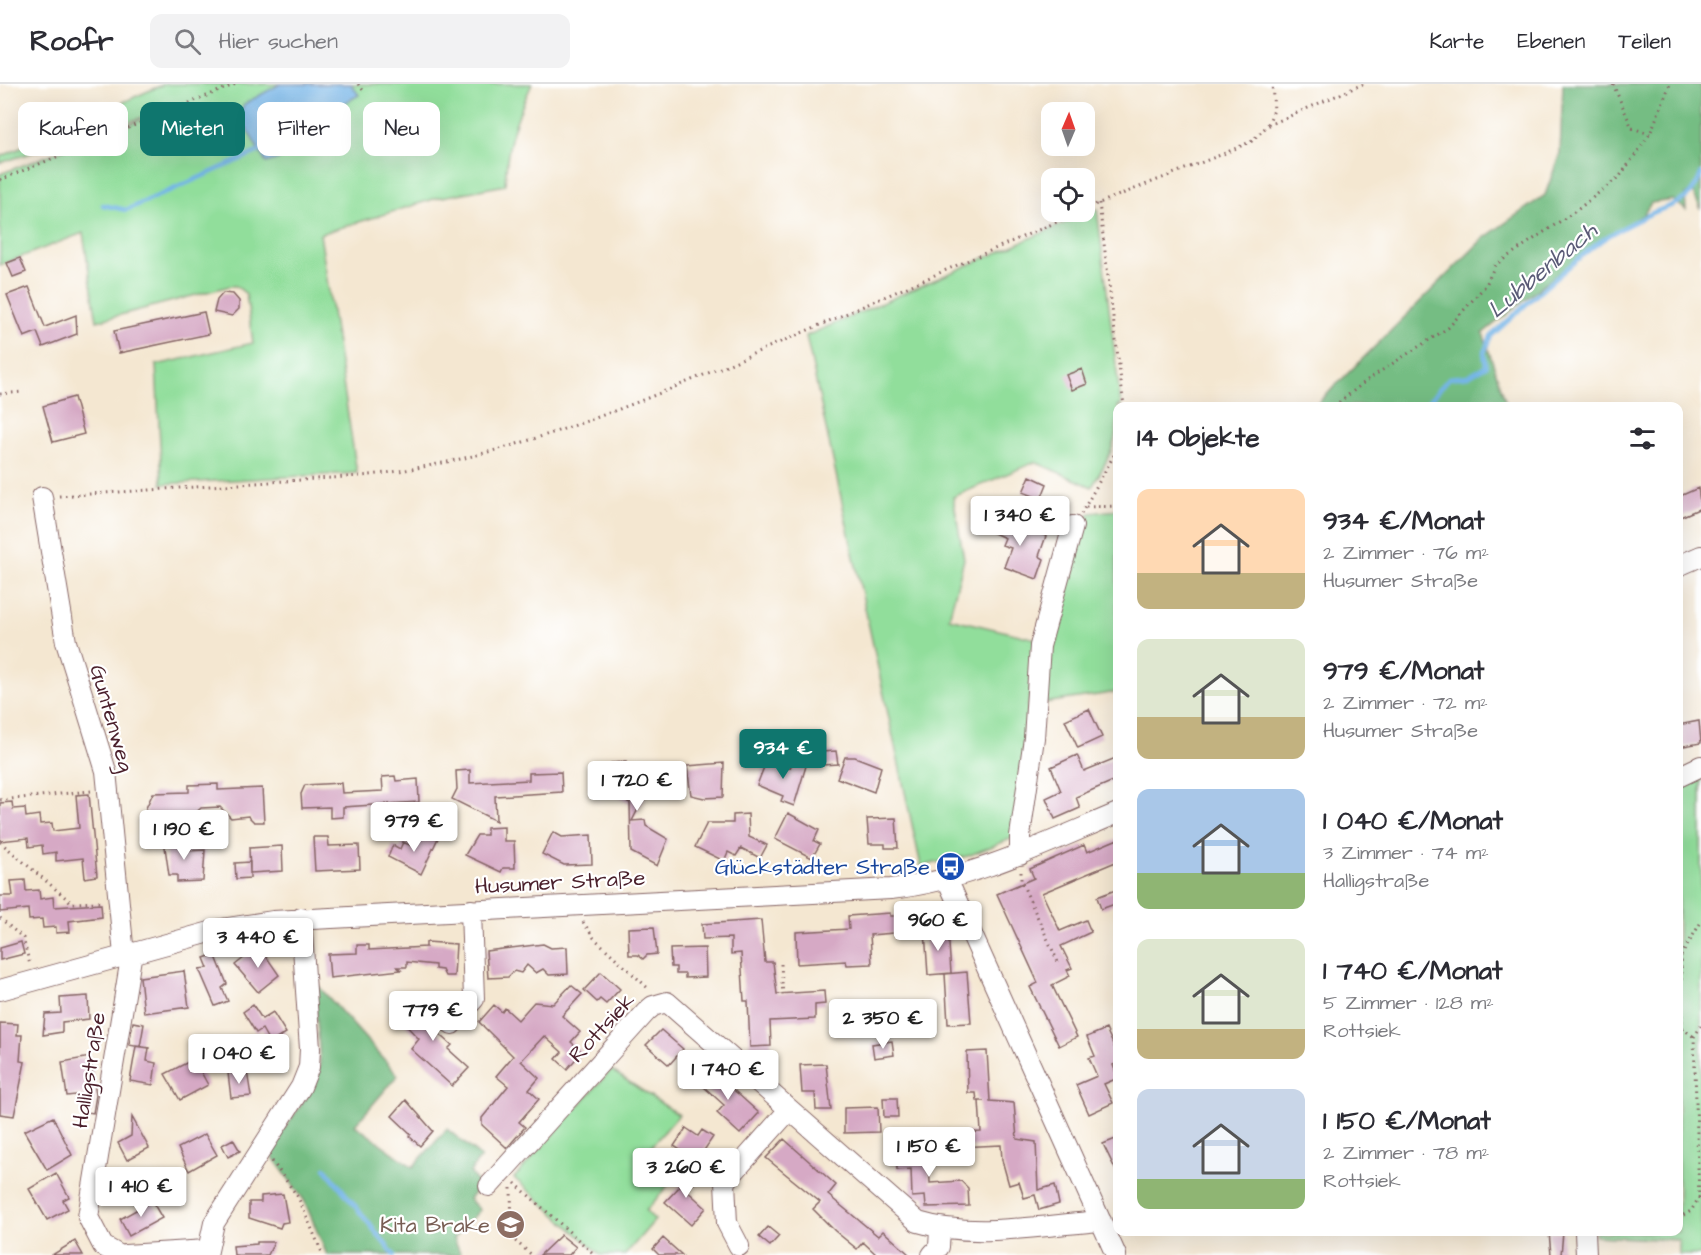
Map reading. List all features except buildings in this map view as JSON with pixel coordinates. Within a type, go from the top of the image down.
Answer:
[{"type":"street","name":"Guntenweg","points":[[42,497],[66,642],[104,762],[119,901],[128,953]]},
{"type":"street","points":[[1020,855],[1020,836],[1034,738],[1040,646],[1073,526]]},
{"type":"street","points":[[1683,564],[1701,556]]},
{"type":"street","points":[[1683,775],[1701,766]]},
{"type":"street","name":"Husumer Straße","points":[[0,990],[128,953],[243,925],[301,918],[891,889],[947,879],[1020,855],[1113,815]]},
{"type":"street","points":[[947,879],[1116,1255]]},
{"type":"street","points":[[452,1024],[474,999],[471,910]]},
{"type":"street","points":[[125,1255],[207,1253],[214,1223],[301,1087],[309,1068],[310,1049],[301,918]]},
{"type":"street","name":"Halligstraße","points":[[119,1255],[103,1246],[88,1217],[128,953]]},
{"type":"street","name":"Rottsiek","points":[[489,1186],[647,1011],[660,1003],[667,1002],[918,1222],[940,1229],[967,1231],[1101,1221]]},
{"type":"street","points":[[739,1246],[727,1223],[725,1182],[789,1110]]},
{"type":"street","points":[[932,1255],[939,1246],[940,1229]]},
{"type":"street","points":[[1585,1236],[1586,1255]]},
{"type":"path","points":[[0,180],[236,84]]},
{"type":"path","points":[[358,84],[363,90]]},
{"type":"path","points":[[1267,126],[1274,110],[1272,84]]},
{"type":"path","points":[[1095,205],[1252,141],[1267,126],[1363,84]]},
{"type":"path","points":[[1613,84],[1632,128],[1650,134]]},
{"type":"path","points":[[1339,402],[1370,378],[1448,328],[1486,285],[1495,265],[1577,210],[1620,176],[1650,134],[1670,84]]},
{"type":"path","points":[[1099,203],[1124,402]]},
{"type":"path","points":[[42,497],[360,476],[401,471],[486,452],[570,426],[673,388],[1057,222]]},
{"type":"path","points":[[0,394],[23,392]]},
{"type":"path","points":[[1073,526],[1113,457]]},
{"type":"path","points":[[1086,507],[1113,506]]},
{"type":"path","points":[[0,800],[108,790]]},
{"type":"path","points":[[0,842],[72,903],[119,901]]},
{"type":"path","points":[[1020,855],[1021,881],[1058,962]]},
{"type":"path","points":[[572,905],[594,938],[660,1003]]},
{"type":"path","points":[[0,918],[23,938],[34,980]]},
{"type":"path","points":[[1683,951],[1701,922]]},
{"type":"path","points":[[781,963],[783,997]]},
{"type":"path","points":[[1699,1199],[1694,1037],[1701,1026]]},
{"type":"path","points":[[1683,1030],[1694,1037]]},
{"type":"path","points":[[262,1148],[298,1197],[323,1255]]},
{"type":"path","points":[[532,1255],[514,1240],[512,1234],[511,1180],[595,1255]]},
{"type":"path","points":[[1683,1215],[1691,1211],[1701,1194]]},
{"type":"green space","points":[[164,84],[532,84],[512,133],[505,185],[437,198],[320,234],[357,473],[162,484],[156,365],[253,343],[246,294],[236,286],[230,286],[97,321],[83,233],[0,265],[0,174],[47,156],[128,156],[128,125],[140,120],[140,156],[245,156],[245,102],[140,102],[140,118],[128,122],[128,102],[124,102]]},
{"type":"green space","points":[[1563,84],[1701,84],[1701,209],[1692,191],[1685,195],[1686,210],[1673,200],[1651,203],[1643,215],[1597,243],[1483,333],[1506,402],[1319,402],[1484,238],[1545,195],[1560,153]]},
{"type":"green space","points":[[18,149],[18,156],[22,156],[0,163],[0,157]]},
{"type":"green space","points":[[1097,209],[1121,402],[1113,402],[1113,444],[1104,466],[1092,487],[1035,462],[953,497],[964,559],[949,618],[1036,639],[1013,838],[968,856],[921,866],[806,336],[1067,222],[1095,222],[1095,210]]},
{"type":"green space","points":[[1113,510],[1113,693],[1044,703],[1050,635],[1076,539],[1083,521],[1090,513]]},
{"type":"green space","points":[[1701,774],[1701,1255],[1679,1255],[1679,1240],[1595,1236],[1683,1236],[1683,783]]},
{"type":"green space","points":[[314,981],[398,1075],[355,1125],[413,1167],[447,1129],[481,1157],[470,1172],[477,1182],[476,1191],[469,1199],[480,1210],[454,1238],[461,1255],[327,1255],[304,1200],[272,1156],[272,1148],[315,1084],[320,1062]]},
{"type":"green space","points":[[611,1070],[679,1115],[649,1149],[681,1170],[646,1211],[655,1220],[625,1255],[601,1255],[514,1178]]},
{"type":"water","points":[[280,84],[351,84],[359,95],[346,102],[257,102],[257,147],[245,126],[245,103]]},
{"type":"water","points":[[262,156],[288,156],[266,163]]},
{"type":"waterway","points":[[103,205],[126,210],[257,152]]},
{"type":"waterway","name":"Lubbenbach","points":[[1428,402],[1449,378],[1468,376],[1486,366],[1484,353],[1491,336],[1571,265],[1614,233],[1652,213],[1678,203],[1691,193],[1701,174]]},
{"type":"waterway","points":[[325,1168],[394,1255]]},
{"type":"place","name":"Glückstädter Straße","points":[[951,866]]},
{"type":"place","name":"Kita Brake","points":[[511,1224]]}]
